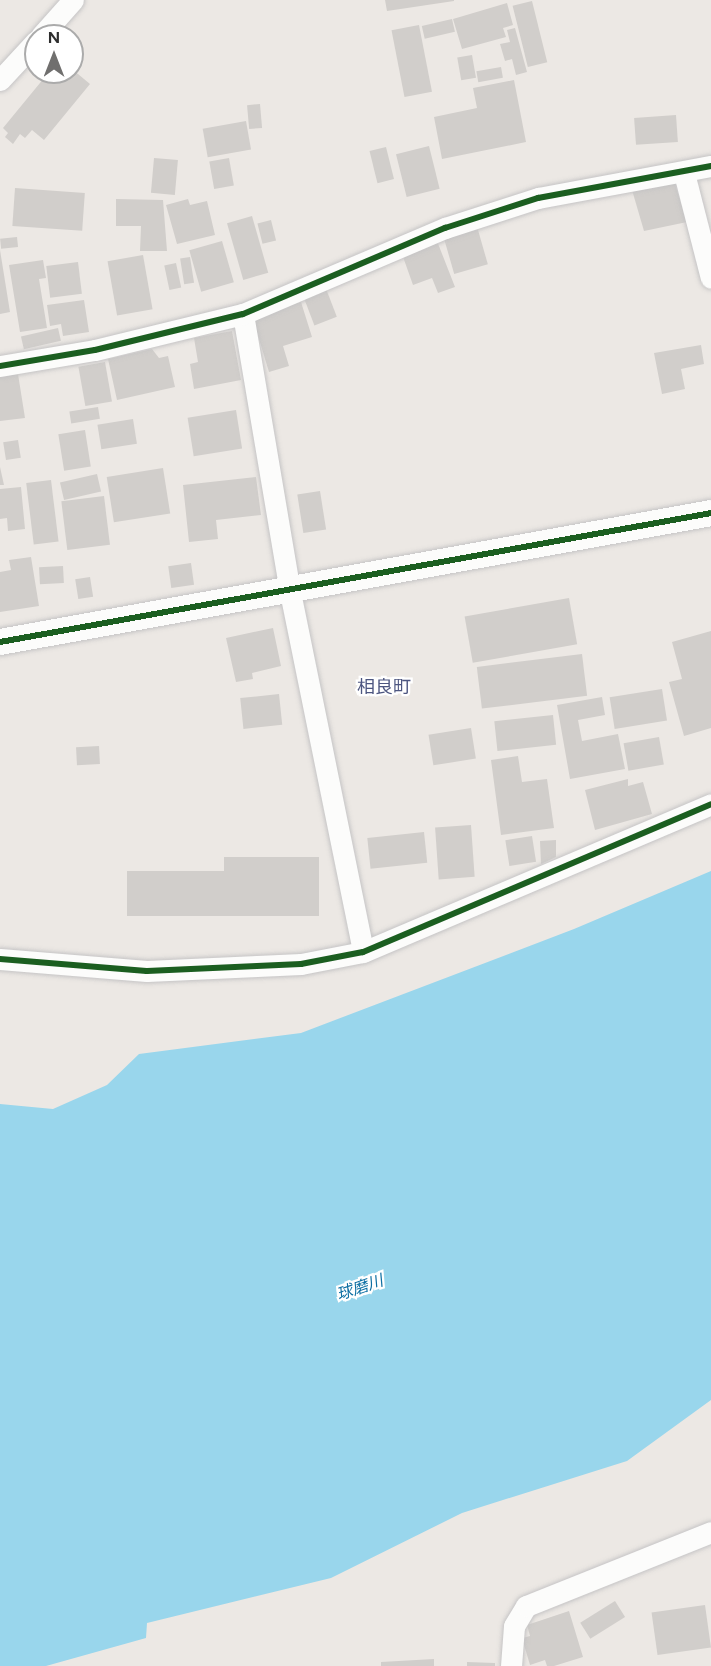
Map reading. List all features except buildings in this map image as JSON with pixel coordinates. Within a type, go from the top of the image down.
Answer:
[{"type":"street","points":[[51,24],[74,0]]},
{"type":"street","points":[[0,80],[24,54]]},
{"type":"street","points":[[0,366],[95,350],[243,314],[445,228],[528,202],[684,174],[711,165]]},
{"type":"street","points":[[684,174],[711,278]]},
{"type":"street","points":[[243,314],[290,592],[363,952]]},
{"type":"street","points":[[0,642],[290,592],[711,513]]},
{"type":"street","points":[[0,960],[147,971],[301,964],[363,952],[711,804]]},
{"type":"street","points":[[511,1666],[514,1626],[526,1606],[711,1532]]},
{"type":"water","name":"球磨川","points":[[711,871],[711,1400],[627,1461],[462,1513],[331,1578],[147,1623],[146,1638],[46,1666],[0,1666],[0,1104],[53,1109],[107,1085],[139,1054],[301,1033],[574,929]]},
{"type":"cycle path","points":[[0,366],[95,350],[243,314],[445,228],[538,198],[711,166]]},
{"type":"cycle path","points":[[0,642],[711,513]]},
{"type":"cycle path","points":[[0,959],[147,971],[301,964],[363,952],[711,804]]},
{"type":"district","name":"相良町","points":[[384,687]]}]
